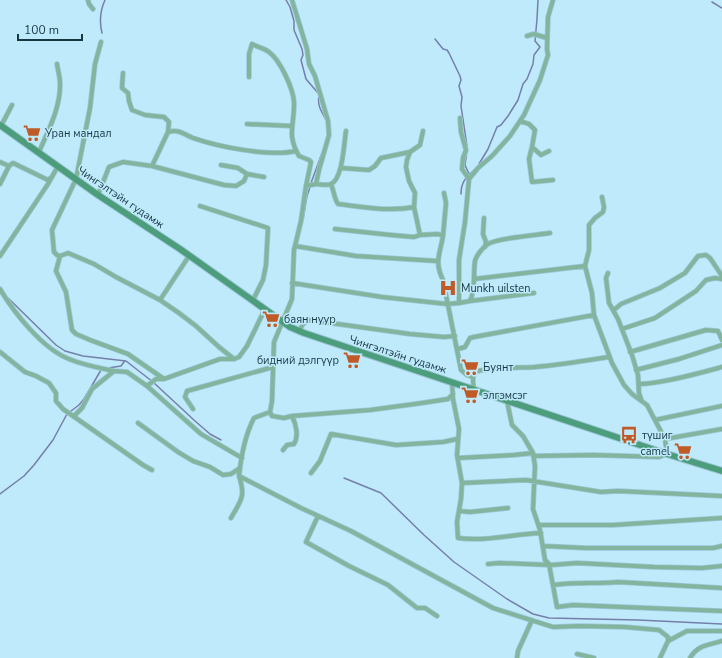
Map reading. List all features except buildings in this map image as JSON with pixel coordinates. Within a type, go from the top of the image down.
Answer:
[{"type":"main road","name":"Чингэлтэйн гудамж","points":[[1,125],[98,195],[282,321],[299,331],[722,471]]},
{"type":"street","points":[[88,0],[93,9]]},
{"type":"street","points":[[292,0],[307,49],[309,64],[315,76],[328,121],[329,135],[316,184]]},
{"type":"street","points":[[458,303],[459,260],[465,222],[469,179],[478,168],[506,141],[520,121],[540,80],[548,55],[548,17],[553,0]]},
{"type":"street","points":[[527,36],[534,34],[548,38]]},
{"type":"street","points":[[60,256],[54,252],[52,230],[76,179],[90,108],[95,64],[101,42]]},
{"type":"street","points":[[249,77],[249,54],[252,44],[270,52],[282,68],[294,101],[292,140],[296,151],[300,156],[311,162],[301,221],[295,246],[292,299],[274,342],[270,412],[272,416],[284,418],[292,416],[370,410],[448,399],[453,394]]},
{"type":"street","points":[[39,152],[51,126],[59,100],[60,83],[57,64]]},
{"type":"street","points":[[123,73],[122,88],[128,92],[132,110],[145,115],[164,117],[169,122],[168,132],[152,166]]},
{"type":"street","points":[[1,125],[12,105]]},
{"type":"street","points":[[460,118],[461,132],[466,150],[463,158],[462,169],[469,179]]},
{"type":"street","points":[[520,121],[529,124],[535,130],[529,159],[532,182],[554,180]]},
{"type":"street","points":[[247,124],[292,126]]},
{"type":"street","points":[[168,132],[174,130],[186,134],[192,138],[226,146],[265,152],[287,153],[296,151]]},
{"type":"street","points":[[306,186],[331,184],[336,180],[341,168],[346,130]]},
{"type":"street","points":[[341,168],[369,170],[375,166],[381,158],[410,152],[420,145],[423,131]]},
{"type":"street","points":[[532,147],[541,155],[549,151]]},
{"type":"street","points":[[410,152],[406,167],[409,181],[415,193],[414,207],[420,235]]},
{"type":"street","points":[[0,162],[9,166]]},
{"type":"street","points":[[98,195],[109,167],[123,162],[152,166],[224,185],[236,186],[244,181],[247,174]]},
{"type":"street","points":[[0,184],[9,166],[13,163],[48,180],[52,177]]},
{"type":"street","points":[[221,165],[238,168],[247,174],[264,177]]},
{"type":"street","points":[[0,256],[58,166]]},
{"type":"street","points":[[331,184],[334,190],[334,199],[338,204],[372,209],[403,209],[414,207]]},
{"type":"street","points":[[444,193],[446,203],[443,236],[437,261],[438,271],[443,280],[461,370],[467,375],[473,377]]},
{"type":"street","points":[[458,458],[534,454],[658,457],[667,454],[665,439],[647,404],[632,394],[624,385],[609,357],[594,315],[592,293],[585,266],[589,250],[589,226],[602,212],[604,207],[602,197]]},
{"type":"street","points":[[200,206],[268,228],[266,264],[262,280],[253,300]]},
{"type":"street","points":[[484,218],[483,234],[486,242],[485,247]]},
{"type":"street","points":[[335,229],[414,237],[420,235],[438,234],[443,236]]},
{"type":"street","points":[[470,301],[474,295],[475,262],[477,256],[488,244],[500,240],[550,233]]},
{"type":"street","points":[[295,246],[356,256],[437,261]]},
{"type":"street","points":[[60,256],[68,253],[94,264],[160,300],[196,326],[219,348],[234,359]]},
{"type":"street","points":[[614,310],[621,304],[660,288],[685,273],[698,256],[706,254],[722,276]]},
{"type":"street","points":[[60,256],[56,271],[66,292],[72,330],[76,334],[128,354],[164,379]]},
{"type":"street","points":[[160,300],[189,256]]},
{"type":"street","points":[[474,279],[585,266]]},
{"type":"street","points":[[608,273],[606,278],[609,303],[614,310],[630,352],[636,370],[641,399]]},
{"type":"street","points":[[622,329],[655,318],[696,291],[706,280],[715,278],[722,279]]},
{"type":"street","points":[[292,283],[382,297],[447,304],[534,292]]},
{"type":"street","points":[[0,289],[7,302],[50,348],[69,359],[114,372],[127,372],[147,386],[201,434],[214,440],[242,458]]},
{"type":"street","points":[[147,386],[156,379],[164,379],[220,359],[234,359],[239,356],[247,346],[266,309]]},
{"type":"street","points":[[458,349],[465,347],[470,338],[474,337],[594,315]]},
{"type":"street","points":[[299,331],[303,324],[309,320],[410,334],[444,337],[455,336]]},
{"type":"street","points":[[630,352],[706,330],[720,329],[722,340]]},
{"type":"street","points":[[636,370],[680,359],[722,345]]},
{"type":"street","points":[[0,352],[25,372],[49,383],[56,393],[56,401],[63,409],[152,470]]},
{"type":"street","points":[[474,389],[473,377],[475,373],[493,369],[534,367],[609,357]]},
{"type":"street","points":[[193,409],[185,397],[187,391],[273,366]]},
{"type":"street","points":[[639,384],[679,378],[722,367]]},
{"type":"street","points":[[74,416],[82,408],[92,390],[114,372]]},
{"type":"street","points":[[452,382],[458,429],[458,458],[462,483],[457,522],[458,538],[468,540],[541,533]]},
{"type":"street","points":[[507,401],[512,425],[523,436],[534,454],[535,481],[533,509],[541,533],[545,560],[549,564],[557,607],[573,605],[722,611]]},
{"type":"street","points":[[655,420],[722,406]]},
{"type":"street","points":[[231,518],[242,498],[243,488],[239,476],[250,426],[254,418],[270,412]]},
{"type":"street","points":[[283,450],[287,445],[294,444],[296,440],[295,422],[292,416]]},
{"type":"street","points":[[138,423],[178,452],[210,467],[223,475],[231,474],[240,468]]},
{"type":"street","points":[[665,439],[722,429]]},
{"type":"street","points":[[311,473],[320,461],[331,434],[396,445],[443,442],[457,439]]},
{"type":"street","points":[[239,476],[351,531],[493,608],[553,627],[626,627],[659,630],[668,637],[668,641]]},
{"type":"street","points":[[462,483],[535,481],[601,492],[625,491],[722,496]]},
{"type":"street","points":[[459,511],[470,512],[508,508]]},
{"type":"street","points":[[318,516],[306,542],[349,566],[388,585],[417,608],[425,608],[437,616]]},
{"type":"street","points":[[539,525],[613,525],[722,518]]},
{"type":"street","points":[[543,546],[586,548],[713,548],[722,546]]},
{"type":"street","points":[[488,564],[637,565],[654,567],[702,568],[722,566]]},
{"type":"street","points":[[553,585],[618,582],[722,588]]},
{"type":"street","points":[[517,658],[518,651],[532,620]]},
{"type":"street","points":[[660,658],[668,641],[687,630],[722,631]]},
{"type":"street","points":[[690,658],[694,652],[700,648],[722,641]]},
{"type":"street","points":[[577,654],[594,658]]},
{"type":"waterway","points":[[102,33],[100,16],[105,0]]},
{"type":"waterway","points":[[286,0],[290,7],[294,21],[294,30],[302,49],[303,55],[301,60],[306,79],[318,93]]},
{"type":"waterway","points":[[479,164],[488,149],[497,127],[501,125],[518,100],[523,84],[527,79],[533,64],[534,55],[540,47],[535,41],[538,0]]},
{"type":"waterway","points":[[712,2],[722,8]]},
{"type":"waterway","points":[[435,39],[443,49],[447,50],[460,76],[461,80],[459,86],[462,97],[461,106],[467,146]]},
{"type":"waterway","points":[[319,96],[319,106],[326,120]]},
{"type":"waterway","points":[[467,151],[465,165],[469,174]]},
{"type":"waterway","points":[[311,183],[322,153]]},
{"type":"waterway","points":[[461,194],[463,182],[475,169]]},
{"type":"waterway","points":[[303,220],[310,187]]},
{"type":"waterway","points":[[8,298],[56,345],[65,351],[83,356],[126,361],[153,382],[210,434],[221,440]]},
{"type":"waterway","points":[[108,368],[121,366],[124,362]]},
{"type":"waterway","points":[[0,494],[24,476],[34,465],[53,440],[67,414],[84,399],[101,370]]},
{"type":"waterway","points":[[344,478],[381,493],[454,562],[507,599],[533,614],[549,618],[722,624]]},
{"type":"place","name":"Уран мандал","points":[[32,133]]},
{"type":"place","name":"Munkh uilsten","points":[[448,288]]},
{"type":"place","name":"баян нуур","points":[[271,319]]},
{"type":"place","name":"бидний дэлгүүр","points":[[352,360]]},
{"type":"place","name":"Буянт","points":[[470,367]]},
{"type":"place","name":"элгэмсэг","points":[[470,395]]},
{"type":"place","name":"түшиг","points":[[629,435]]},
{"type":"place","name":"camel","points":[[683,451]]}]
